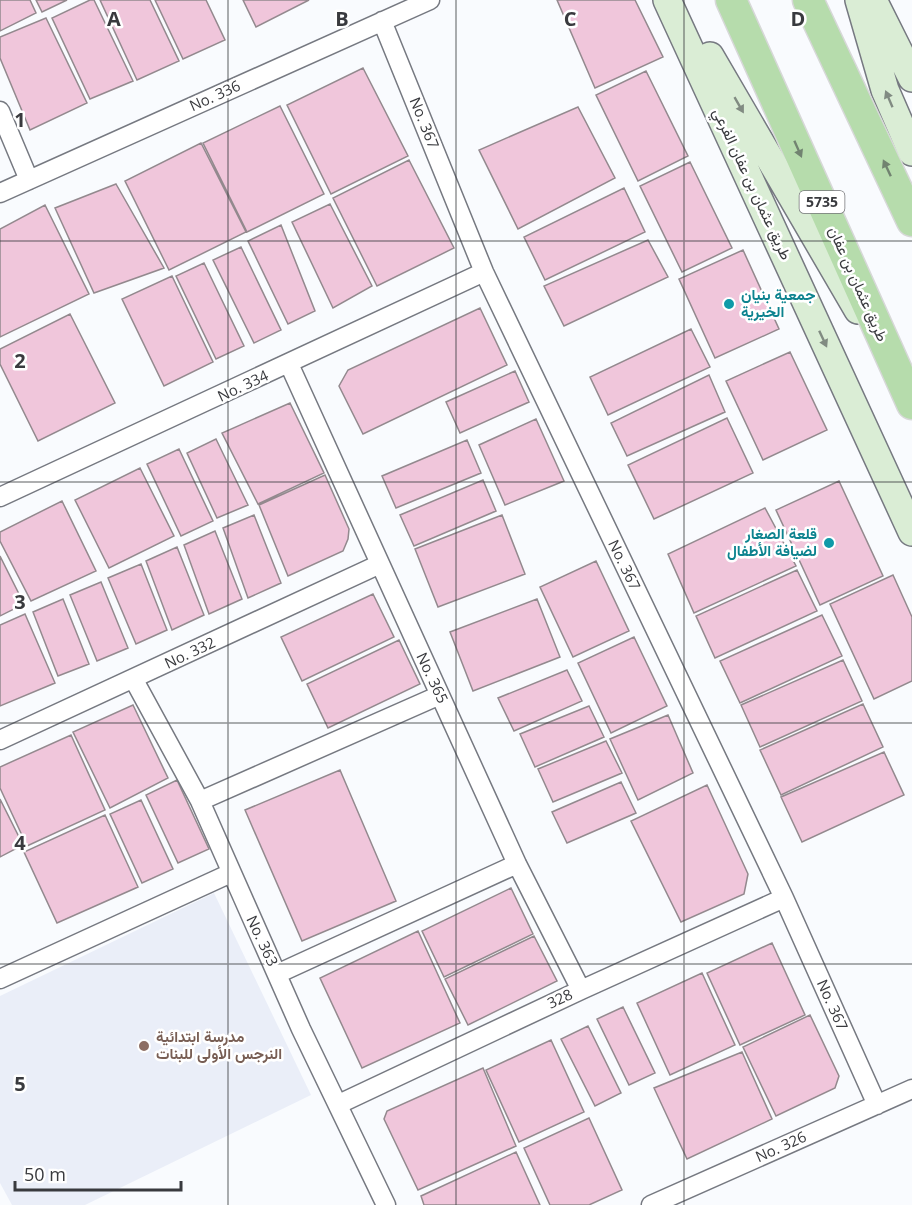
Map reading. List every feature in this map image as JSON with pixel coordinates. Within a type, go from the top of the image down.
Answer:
[{"type":"main road","name":"طريق عثمان بن عفان الفرعي","points":[[668,0],[912,532]]},
{"type":"main road","points":[[678,0],[912,403]]},
{"type":"main road","name":"طريق عثمان بن عفان","points":[[731,0],[912,403]]},
{"type":"main road","points":[[808,0],[912,221]]},
{"type":"main road","points":[[859,0],[885,90],[912,152]]},
{"type":"main road","points":[[873,0],[912,78]]},
{"type":"street","name":"No. 336","points":[[0,193],[430,0]]},
{"type":"street","name":"No. 367","points":[[382,21],[484,272],[784,898],[877,1105]]},
{"type":"street","points":[[0,111],[29,180]]},
{"type":"street","name":"No. 334","points":[[0,497],[484,272]]},
{"type":"street","name":"No. 365","points":[[289,364],[517,864],[580,990]]},
{"type":"street","name":"No. 332","points":[[0,740],[134,680],[380,564]]},
{"type":"street","name":"No. 363","points":[[134,680],[200,801],[277,974],[386,1205]]},
{"type":"street","points":[[200,801],[440,695]]},
{"type":"street","points":[[277,974],[517,864]]},
{"type":"street","points":[[0,979],[231,873]]},
{"type":"street","name":"328","points":[[339,1104],[580,990],[784,898]]},
{"type":"street","name":"No. 326","points":[[651,1205],[912,1089]]},
{"type":"shaded area","name":"مدرسة ابتدائية النرجس الأولى للبنات","points":[[214,893],[311,1095],[85,1205],[12,1205],[0,1183],[0,996]]},
{"type":"building","points":[[0,0],[30,0],[36,13],[0,31]]},
{"type":"building","points":[[36,0],[67,0],[42,12]]},
{"type":"building","points":[[94,0],[133,81],[90,99],[52,18]]},
{"type":"building","points":[[100,0],[150,0],[179,61],[137,80]]},
{"type":"building","points":[[155,0],[206,0],[225,40],[183,59]]},
{"type":"building","points":[[243,0],[309,0],[256,27]]},
{"type":"building","points":[[557,0],[635,0],[663,57],[595,88]]},
{"type":"building","points":[[46,18],[87,103],[30,130],[0,58],[0,37]]},
{"type":"building","points":[[363,68],[408,156],[331,194],[287,105]]},
{"type":"building","points":[[646,71],[688,156],[638,181],[596,95]]},
{"type":"building","points":[[280,106],[324,194],[247,232],[203,143]]},
{"type":"building","points":[[578,107],[615,178],[518,229],[479,150]]},
{"type":"building","points":[[201,143],[246,232],[169,270],[125,181]]},
{"type":"building","points":[[409,160],[454,248],[377,286],[333,198]]},
{"type":"building","points":[[690,162],[732,248],[682,272],[640,186]]},
{"type":"building","points":[[116,184],[164,268],[94,293],[55,208]]},
{"type":"building","points":[[624,188],[645,232],[545,280],[524,237]]},
{"type":"building","points":[[330,204],[372,286],[333,308],[292,222]]},
{"type":"building","points":[[45,205],[89,294],[0,337],[0,229]]},
{"type":"building","points":[[281,225],[315,311],[288,324],[248,241]]},
{"type":"building","points":[[648,240],[668,277],[564,326],[544,286]]},
{"type":"building","points":[[241,247],[281,330],[254,343],[213,260]]},
{"type":"building","name":"جمعية بنيان الخيرية","points":[[743,250],[779,329],[715,358],[679,279]]},
{"type":"building","points":[[204,263],[244,346],[216,359],[176,276]]},
{"type":"building","points":[[172,276],[213,362],[164,386],[122,299]]},
{"type":"building","points":[[480,308],[507,365],[363,434],[339,386],[348,370]]},
{"type":"building","points":[[70,314],[115,403],[38,441],[0,364],[0,349]]},
{"type":"building","points":[[691,329],[710,367],[608,415],[590,377]]},
{"type":"building","points":[[790,352],[827,430],[763,460],[726,381]]},
{"type":"building","points":[[515,371],[529,402],[460,433],[446,402]]},
{"type":"building","points":[[709,375],[725,412],[627,456],[611,423]]},
{"type":"building","points":[[290,403],[324,473],[258,504],[222,433]]},
{"type":"building","points":[[727,418],[753,473],[654,519],[628,465]]},
{"type":"building","points":[[536,419],[564,481],[505,505],[479,445]]},
{"type":"building","points":[[216,439],[248,505],[217,518],[187,453]]},
{"type":"building","points":[[467,440],[481,473],[396,508],[382,476]]},
{"type":"building","points":[[179,449],[213,521],[181,536],[147,464]]},
{"type":"building","points":[[140,468],[174,536],[109,568],[75,500]]},
{"type":"building","points":[[325,475],[349,529],[348,539],[343,551],[288,576],[259,505]]},
{"type":"building","points":[[483,480],[496,511],[414,546],[400,515]]},
{"type":"building","name":"قلعة الصغار لضيافة الأطفال","points":[[839,481],[883,576],[820,605],[776,510]]},
{"type":"building","points":[[62,501],[96,571],[31,601],[0,541],[0,532]]},
{"type":"building","points":[[765,508],[796,566],[694,613],[668,554]]},
{"type":"building","points":[[254,515],[281,583],[248,598],[223,528]]},
{"type":"building","points":[[502,515],[525,574],[438,607],[415,549]]},
{"type":"building","points":[[215,531],[242,599],[209,614],[184,545]]},
{"type":"building","points":[[177,547],[204,615],[172,630],[146,561]]},
{"type":"building","points":[[0,556],[24,604],[0,616]]},
{"type":"building","points":[[596,561],[629,631],[573,657],[540,587]]},
{"type":"building","points":[[141,564],[167,630],[136,644],[108,578]]},
{"type":"building","points":[[797,570],[817,611],[715,658],[696,616]]},
{"type":"building","points":[[893,575],[912,617],[912,681],[874,699],[830,604]]},
{"type":"building","points":[[101,582],[128,648],[97,661],[70,595]]},
{"type":"building","points":[[373,594],[394,637],[302,681],[281,637]]},
{"type":"building","points":[[63,599],[89,664],[58,676],[33,612]]},
{"type":"building","points":[[537,599],[560,657],[473,691],[450,632]]},
{"type":"building","points":[[25,614],[55,683],[0,706],[0,625]]},
{"type":"building","points":[[822,615],[842,656],[740,703],[720,661]]},
{"type":"building","points":[[634,637],[667,706],[611,733],[578,663]]},
{"type":"building","points":[[399,640],[420,684],[328,728],[307,684]]},
{"type":"building","points":[[843,660],[862,701],[760,747],[741,705]]},
{"type":"building","points":[[567,670],[582,701],[514,731],[498,698]]},
{"type":"building","points":[[863,704],[883,747],[781,795],[760,750]]},
{"type":"building","points":[[133,705],[168,778],[110,808],[73,732]]},
{"type":"building","points":[[589,706],[604,737],[535,767],[520,734]]},
{"type":"building","points":[[668,715],[693,773],[638,800],[610,739]]},
{"type":"building","points":[[71,735],[105,810],[27,846],[0,788],[0,767]]},
{"type":"building","points":[[606,741],[622,773],[553,802],[538,769]]},
{"type":"building","points":[[884,752],[904,795],[802,842],[781,797]]},
{"type":"building","points":[[340,770],[396,901],[302,941],[245,810]]},
{"type":"building","points":[[177,780],[209,849],[178,863],[146,795]]},
{"type":"building","points":[[621,782],[636,813],[567,843],[552,812]]},
{"type":"building","points":[[707,785],[748,874],[744,894],[681,922],[631,821]]},
{"type":"building","points":[[0,799],[23,845],[0,857]]},
{"type":"building","points":[[141,800],[173,869],[142,883],[110,814]]},
{"type":"building","points":[[105,815],[138,887],[57,923],[24,852]]},
{"type":"building","points":[[511,888],[533,934],[444,977],[422,931]]},
{"type":"building","points":[[418,931],[460,1023],[362,1068],[320,978]]},
{"type":"building","points":[[534,936],[557,981],[468,1025],[445,979]]},
{"type":"building","points":[[772,943],[805,1015],[740,1045],[707,973]]},
{"type":"building","points":[[702,973],[735,1045],[670,1075],[637,1003]]},
{"type":"building","points":[[623,1007],[655,1073],[629,1085],[597,1019]]},
{"type":"building","points":[[810,1015],[839,1076],[835,1088],[776,1116],[743,1047]]},
{"type":"building","points":[[588,1026],[621,1093],[595,1106],[561,1039]]},
{"type":"building","points":[[551,1040],[584,1112],[519,1142],[486,1070]]},
{"type":"building","points":[[742,1052],[772,1119],[687,1159],[654,1088]]},
{"type":"building","points":[[483,1068],[516,1146],[418,1190],[384,1119],[387,1111]]},
{"type":"building","points":[[589,1118],[622,1190],[589,1205],[550,1205],[524,1148]]},
{"type":"building","points":[[516,1152],[540,1205],[424,1205],[421,1196]]},
{"type":"place","name":"جمعية بنيان الخيرية","points":[[729,304]]},
{"type":"place","name":"قلعة الصغار لضيافة الأطفال","points":[[829,543]]},
{"type":"place","name":"مدرسة ابتدائية النرجس الأولى للبنات","points":[[144,1046]]}]
